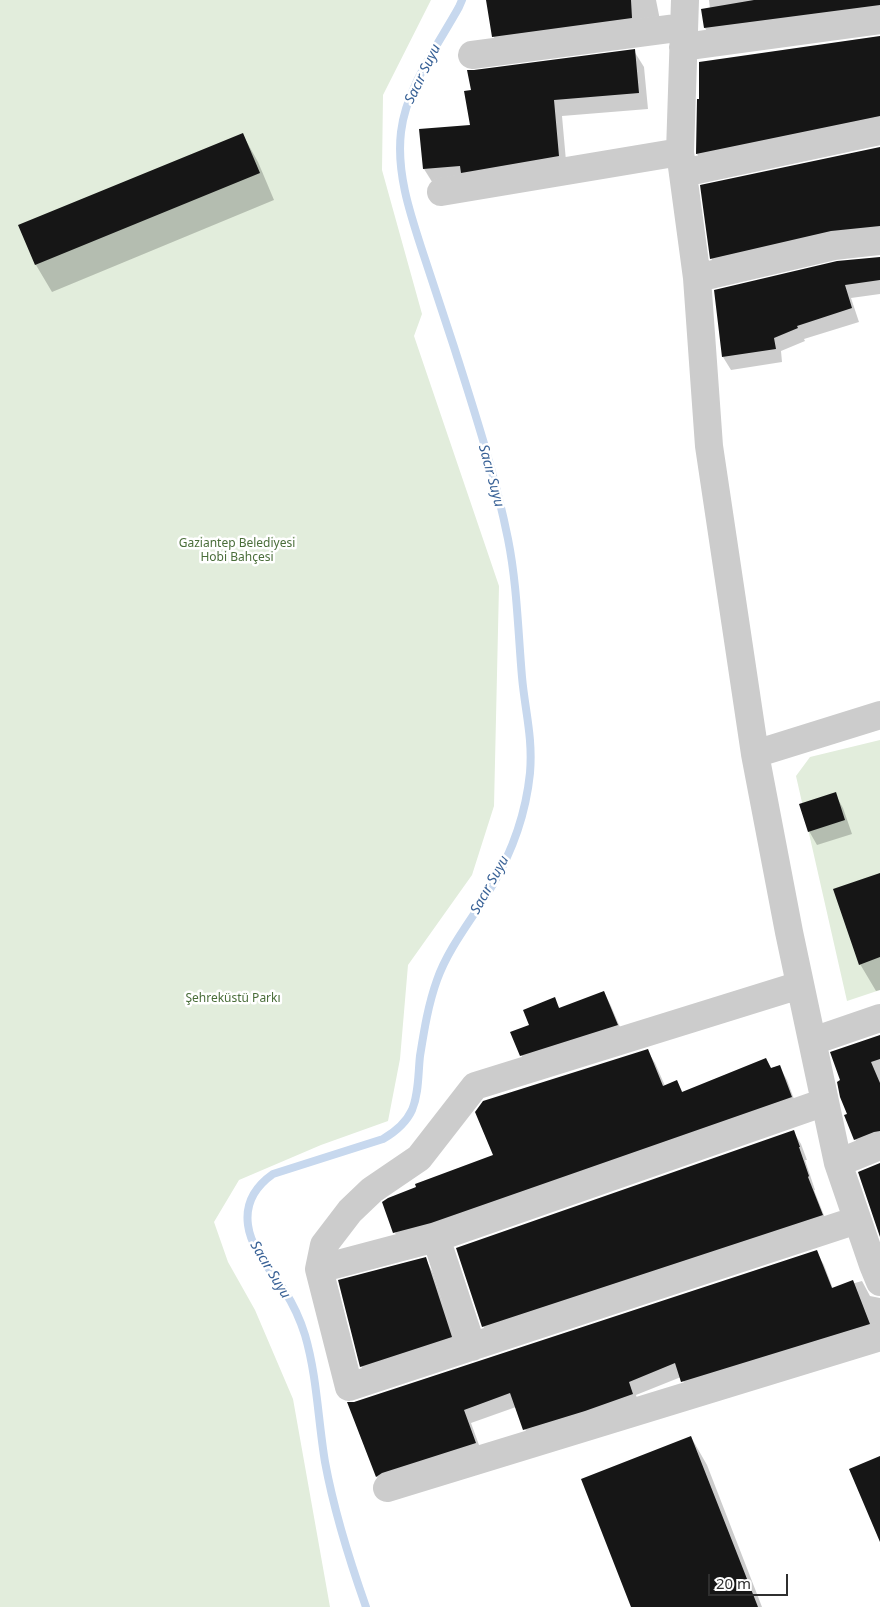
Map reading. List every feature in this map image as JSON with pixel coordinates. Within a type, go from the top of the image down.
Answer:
[{"type":"street","points":[[685,0],[682,163],[697,278],[709,446],[755,754],[800,985],[838,1163],[857,1220],[878,1270]]},
{"type":"street","points":[[472,55],[880,20]]},
{"type":"street","points":[[440,192],[682,163],[880,131]]},
{"type":"street","points":[[697,278],[834,246],[880,241]]},
{"type":"street","points":[[755,754],[880,714]]},
{"type":"street","points":[[800,985],[475,1086],[419,1158],[372,1190],[350,1211],[324,1245],[320,1269],[349,1387],[857,1220]]},
{"type":"street","points":[[813,1041],[880,1018]]},
{"type":"street","points":[[320,1269],[436,1238],[825,1102]]},
{"type":"street","points":[[838,1163],[880,1146]]},
{"type":"street","points":[[436,1238],[472,1347]]},
{"type":"street","points":[[388,1488],[880,1337]]},
{"type":"green space","points":[[0,0],[431,0],[383,95],[382,170],[422,314],[414,336],[499,586],[494,806],[472,875],[408,965],[400,1059],[388,1121],[321,1145],[239,1180],[214,1222],[228,1262],[255,1310],[293,1399],[330,1607],[0,1607]]},
{"type":"green space","points":[[880,740],[880,990],[847,1001],[796,776],[810,757]]},
{"type":"building","points":[[486,0],[631,0],[632,18],[492,37]]},
{"type":"building","points":[[754,0],[880,0],[880,5],[704,28],[701,9]]},
{"type":"building","points":[[880,36],[880,116],[696,154],[699,62]]},
{"type":"building","points":[[635,49],[639,93],[554,100],[559,156],[461,173],[460,166],[423,169],[419,129],[470,125],[464,91],[471,90],[467,70]]},
{"type":"building","points":[[243,133],[260,173],[35,265],[18,225]]},
{"type":"building","points":[[880,147],[880,226],[831,231],[710,259],[700,185]]},
{"type":"building","points":[[880,257],[880,280],[845,285],[852,308],[797,326],[798,328],[774,338],[776,349],[722,357],[714,290],[837,261]]},
{"type":"building","points":[[836,792],[845,820],[808,832],[799,804]]},
{"type":"building","points":[[880,873],[880,957],[859,965],[833,889]]},
{"type":"building","points":[[604,991],[618,1025],[520,1056],[510,1032],[529,1025],[523,1010],[555,997],[559,1008]]},
{"type":"building","points":[[880,1035],[880,1059],[871,1062],[880,1083],[880,1131],[854,1140],[844,1115],[847,1114],[840,1097],[837,1082],[840,1080],[830,1052]]},
{"type":"building","points":[[648,1049],[663,1086],[677,1080],[682,1092],[766,1058],[771,1068],[780,1065],[792,1097],[431,1223],[393,1233],[382,1202],[416,1187],[415,1184],[493,1155],[475,1112],[483,1101]]},
{"type":"building","points":[[794,1130],[808,1177],[823,1215],[482,1327],[456,1248]]},
{"type":"building","points":[[880,1163],[880,1237],[858,1172]]},
{"type":"building","points":[[817,1250],[832,1288],[853,1280],[870,1324],[681,1382],[675,1363],[629,1382],[633,1394],[523,1430],[510,1393],[464,1410],[476,1443],[382,1473],[376,1477],[347,1402],[354,1402]]},
{"type":"building","points":[[426,1257],[452,1337],[360,1367],[338,1280]]},
{"type":"building","points":[[691,1436],[758,1607],[631,1607],[581,1479]]},
{"type":"building","points":[[880,1456],[880,1542],[849,1469]]},
{"type":"waterway","name":"Sacır Suyu","points":[[366,1607],[342,1535],[333,1499],[325,1462],[312,1366],[305,1335],[299,1317],[284,1290],[253,1243],[248,1225],[248,1209],[257,1190],[273,1174],[383,1139],[400,1127],[410,1115],[416,1097],[425,1028],[437,980],[448,955],[485,898],[506,859],[517,831],[528,788],[531,760],[530,736],[508,539],[484,442],[410,210],[401,163],[401,132],[409,99],[424,67],[462,0]]},
{"type":"park label","name":"Gaziantep Belediyesi Hobi Bahçesi","points":[[237,551]]},
{"type":"park label","name":"Şehreküstü Parkı","points":[[233,999]]}]
